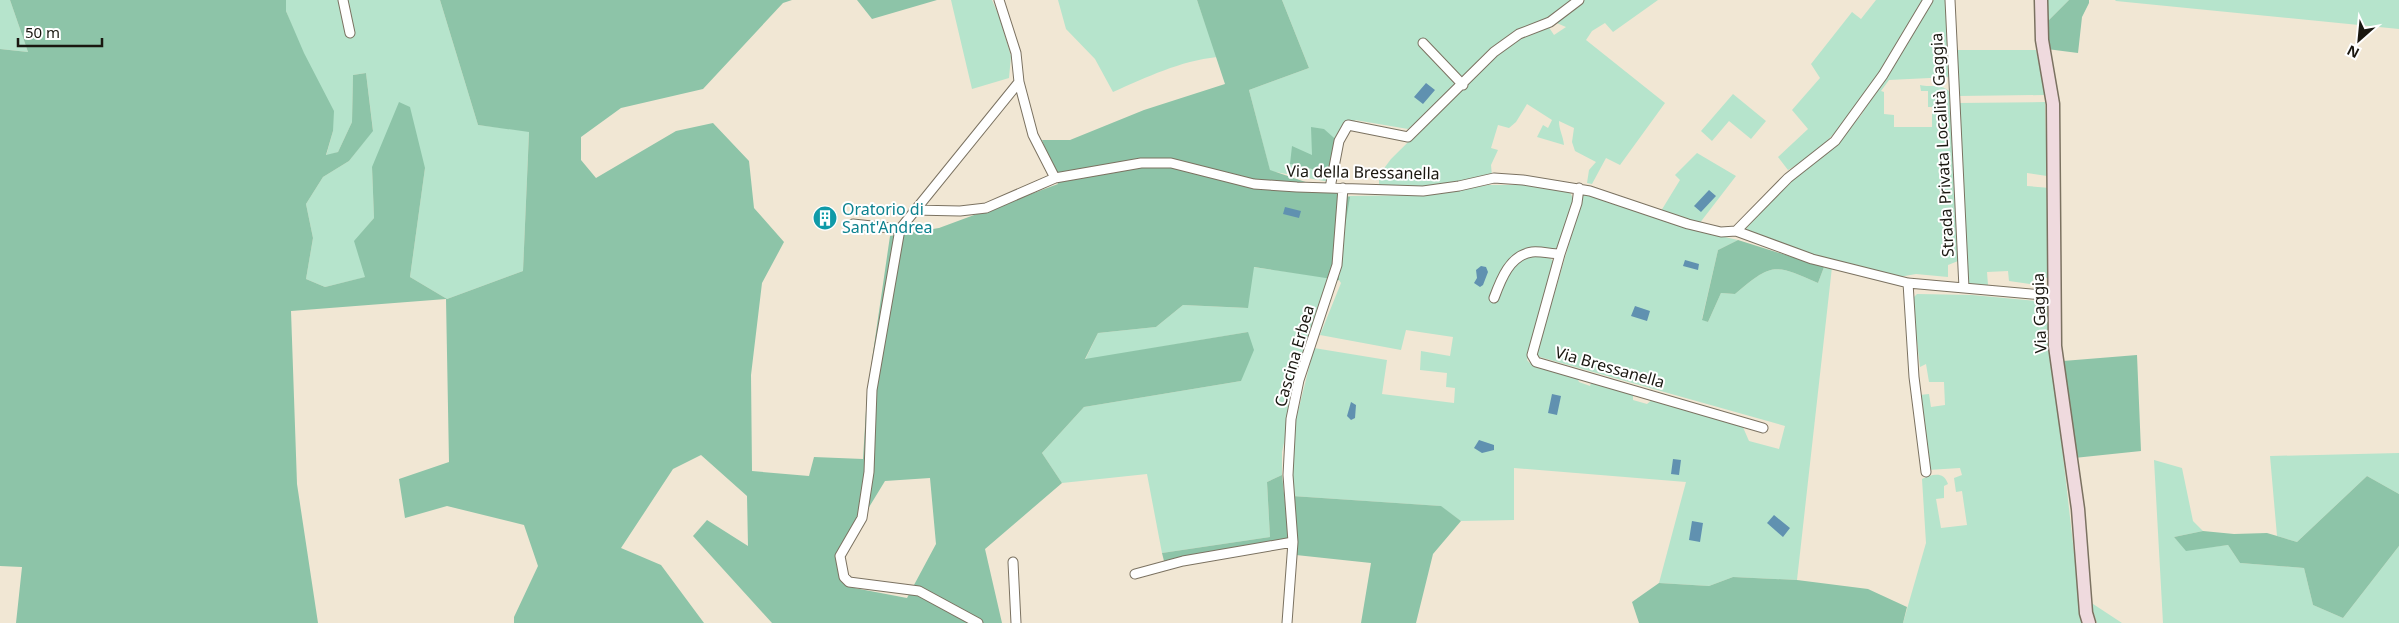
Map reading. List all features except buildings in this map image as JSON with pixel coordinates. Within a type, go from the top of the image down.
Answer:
[{"type":"street","points":[[343,0],[350,34]]},
{"type":"street","points":[[999,0],[1016,53],[1019,82],[1033,135],[1055,178]]},
{"type":"street","points":[[1330,188],[1339,141],[1348,125],[1408,137],[1500,47],[1519,34],[1550,22],[1579,0]]},
{"type":"street","points":[[1928,0],[1884,75],[1835,141],[1788,178],[1736,231],[1812,259],[1908,283],[2054,296]]},
{"type":"street","name":"Strada Privata Località Gaggia","points":[[1950,0],[1964,288]]},
{"type":"street","name":"Via Gaggia","points":[[2041,0],[2042,40],[2053,104],[2055,346],[2078,509],[2086,613],[2089,623]]},
{"type":"street","points":[[1423,42],[1463,85]]},
{"type":"street","points":[[978,623],[919,591],[856,583],[844,577],[840,556],[862,518],[870,472],[872,390],[900,229],[1019,82]]},
{"type":"street","name":"Via della Bressanella","points":[[914,210],[960,211],[986,208],[1055,178],[1141,163],[1171,163],[1254,184],[1423,191],[1459,186],[1494,178],[1579,188],[1688,224],[1720,232],[1736,231]]},
{"type":"street","name":"Cascina Erbea","points":[[1287,623],[1293,542],[1288,475],[1291,419],[1299,380],[1337,265],[1343,188]]},
{"type":"street","name":"Via Bressanella","points":[[1579,188],[1577,203],[1560,254],[1532,355],[1536,362],[1763,428]]},
{"type":"street","points":[[853,224],[900,229]]},
{"type":"street","points":[[1494,298],[1503,274],[1518,258],[1532,252],[1560,254]]},
{"type":"street","points":[[1908,283],[1914,378],[1926,472]]},
{"type":"street","points":[[1135,574],[1183,561],[1293,542]]},
{"type":"street","points":[[1013,562],[1016,623]]},
{"type":"green space","points":[[0,0],[10,0],[28,52],[0,49]]},
{"type":"green space","points":[[10,0],[286,0],[286,11],[304,53],[334,111],[333,131],[326,155],[338,152],[352,122],[353,75],[366,73],[373,131],[349,161],[323,177],[306,204],[313,238],[306,279],[325,287],[365,277],[354,241],[374,218],[372,167],[399,102],[410,107],[425,168],[410,277],[447,299],[523,271],[529,132],[478,125],[440,0],[792,0],[783,3],[703,89],[621,108],[581,137],[581,160],[596,178],[676,131],[713,123],[749,161],[754,208],[784,242],[762,283],[751,375],[752,471],[809,476],[814,457],[863,459],[867,394],[890,236],[939,228],[1058,184],[1042,140],[1070,140],[1144,110],[1225,84],[1197,0],[1282,0],[1309,68],[1249,90],[1270,170],[1350,197],[1339,262],[1339,280],[1254,267],[1248,308],[1183,305],[1156,327],[1098,333],[1085,359],[1248,332],[1254,350],[1241,381],[1084,407],[1042,453],[1062,483],[985,549],[1002,623],[772,623],[693,536],[707,520],[748,546],[747,496],[701,455],[673,469],[621,548],[661,565],[704,623],[514,623],[514,617],[538,566],[524,525],[447,506],[405,518],[399,479],[449,462],[446,299],[291,311],[297,484],[318,623],[16,623],[22,567],[0,566],[0,49],[28,52]],"holes":[[[930,478],[936,544],[907,598],[849,587],[839,576],[838,558],[885,481]]]},
{"type":"green space","points":[[286,0],[440,0],[478,125],[529,131],[523,271],[447,299],[410,277],[425,168],[372,167],[374,218],[355,241],[366,277],[325,287],[306,279],[313,238],[306,204],[323,177],[349,161],[373,130],[366,73],[353,75],[352,122],[338,152],[326,156],[333,131],[286,11]]},
{"type":"green space","points":[[857,0],[937,0],[872,19]]},
{"type":"green space","points":[[951,0],[992,0],[1011,56],[1009,78],[972,89]]},
{"type":"green space","points":[[1058,0],[1197,0],[1217,57],[1177,66],[1113,92],[1095,59],[1066,29]]},
{"type":"green space","points":[[1282,0],[1658,0],[1613,32],[1605,23],[1592,31],[1586,40],[1665,103],[1620,165],[1606,158],[1592,184],[1587,183],[1589,170],[1596,162],[1575,151],[1572,142],[1574,128],[1559,121],[1564,145],[1537,137],[1543,125],[1548,128],[1552,120],[1527,104],[1516,122],[1509,128],[1498,125],[1491,148],[1498,150],[1491,165],[1492,176],[1441,187],[1379,187],[1379,175],[1391,159],[1497,54],[1520,37],[1548,26],[1554,35],[1566,27],[1552,21],[1519,34],[1408,129],[1355,120],[1342,145],[1290,164],[1325,172],[1339,163],[1335,183],[1270,171],[1249,90],[1309,68]]},
{"type":"green space","points":[[1876,0],[1925,0],[1866,95],[1848,118],[1829,140],[1809,157],[1788,170],[1778,157],[1808,129],[1792,110],[1820,78],[1811,64],[1852,12],[1861,19]]},
{"type":"green space","points":[[1933,0],[1946,0],[1950,77],[1889,80],[1881,91],[1884,92],[1884,114],[1894,115],[1894,127],[1932,127],[1932,107],[1928,107],[1928,91],[1921,91],[1920,85],[1942,87],[1952,95],[1958,261],[1948,265],[1948,277],[1916,274],[1899,277],[1813,256],[1744,231],[1787,182],[1837,144],[1861,115]]},
{"type":"green space","points":[[2046,0],[2069,0],[2047,22]]},
{"type":"green space","points":[[2069,0],[2089,0],[2082,17],[2078,53],[2047,49],[2047,22]]},
{"type":"green space","points":[[2399,0],[2399,29],[2116,1]]},
{"type":"green space","points":[[1956,50],[2036,50],[2044,85],[2044,95],[1959,96]]},
{"type":"green space","points":[[1733,94],[1766,121],[1751,139],[1729,121],[1712,141],[1701,131]]},
{"type":"green space","points":[[2045,102],[2047,176],[2027,173],[2027,186],[2050,188],[2048,278],[2036,277],[2030,284],[2009,281],[2008,271],[1987,272],[1988,285],[1967,284],[1958,103]]},
{"type":"green space","points":[[1311,127],[1324,129],[1342,145],[1339,163],[1325,172],[1290,164],[1292,146],[1312,155]]},
{"type":"green space","points":[[1697,153],[1736,176],[1699,224],[1661,211],[1680,180],[1675,175]]},
{"type":"green space","points":[[1488,185],[1533,185],[1569,191],[1573,198],[1566,229],[1549,257],[1554,262],[1545,302],[1527,360],[1530,363],[1576,375],[1579,382],[1590,386],[1592,380],[1633,392],[1633,400],[1647,404],[1654,398],[1742,425],[1749,441],[1779,449],[1785,426],[1536,356],[1584,193],[1699,231],[1738,240],[1718,250],[1702,319],[1708,322],[1721,293],[1735,294],[1766,271],[1774,269],[1792,272],[1818,283],[1824,267],[1832,267],[1797,580],[1733,577],[1709,586],[1659,583],[1686,482],[1514,468],[1514,520],[1461,521],[1440,506],[1292,496],[1293,431],[1314,348],[1387,360],[1382,394],[1454,403],[1455,388],[1446,387],[1447,373],[1420,370],[1421,351],[1450,356],[1453,337],[1406,330],[1401,350],[1320,335],[1341,283],[1339,280],[1327,285],[1287,429],[1282,452],[1282,475],[1267,482],[1270,537],[1162,553],[1147,474],[1062,483],[1042,453],[1084,407],[1241,381],[1248,332],[1085,360],[1098,333],[1156,327],[1183,305],[1247,308],[1253,267],[1339,279],[1339,262],[1349,196],[1426,195]]},
{"type":"green space","points":[[1738,240],[1824,267],[1818,283],[1792,272],[1774,269],[1766,271],[1735,294],[1721,293],[1708,322],[1702,320],[1718,250]]},
{"type":"green space","points":[[1917,294],[1972,295],[2049,302],[2050,341],[2082,623],[1903,623],[1926,543],[1922,479],[1941,475],[1948,484],[1944,486],[1944,498],[1936,499],[1941,528],[1967,525],[1962,491],[1956,492],[1954,478],[1962,475],[1960,468],[1928,470],[1920,395],[1929,394],[1931,407],[1945,405],[1944,382],[1929,382],[1926,364],[1920,367],[1913,308],[1913,298]]},
{"type":"green space","points":[[2137,355],[2141,451],[2074,458],[2063,361]]},
{"type":"green space","points":[[2399,453],[2399,494],[2367,476],[2297,542],[2277,536],[2270,456]]},
{"type":"green space","points":[[2154,460],[2182,468],[2193,521],[2203,531],[2174,537],[2186,550],[2228,545],[2240,563],[2304,568],[2313,605],[2343,618],[2399,546],[2399,623],[2163,623]]},
{"type":"green space","points":[[1282,475],[1289,539],[1164,561],[1162,553],[1270,537],[1267,482]]},
{"type":"green space","points":[[2367,476],[2399,494],[2399,546],[2343,618],[2313,605],[2304,568],[2240,563],[2228,545],[2186,551],[2174,537],[2203,531],[2234,534],[2267,533],[2297,542]]},
{"type":"green space","points":[[1292,496],[1441,506],[1461,521],[1433,554],[1416,623],[1361,623],[1371,563],[1296,555]]},
{"type":"green space","points":[[1733,577],[1797,580],[1868,589],[1907,607],[1903,623],[1639,623],[1632,602],[1659,583],[1709,586]]},
{"type":"green space","points":[[2090,602],[2122,623],[2097,623]]},
{"type":"water","points":[[1426,83],[1435,90],[1423,104],[1414,97]]},
{"type":"water","points":[[1709,190],[1716,196],[1701,212],[1694,206]]},
{"type":"water","points":[[1285,207],[1301,211],[1299,218],[1283,214]]},
{"type":"water","points":[[1685,260],[1699,264],[1698,270],[1683,266]]},
{"type":"water","points":[[1481,266],[1486,267],[1488,272],[1483,285],[1480,287],[1474,283],[1477,278],[1476,270]]},
{"type":"water","points":[[1635,306],[1650,311],[1647,321],[1631,316]]},
{"type":"water","points":[[1552,394],[1561,396],[1557,415],[1548,413]]},
{"type":"water","points":[[1351,402],[1356,405],[1355,418],[1351,420],[1347,416]]},
{"type":"water","points":[[1479,440],[1494,445],[1494,450],[1482,453],[1474,448]]},
{"type":"water","points":[[1673,459],[1681,460],[1679,475],[1671,474]]},
{"type":"water","points":[[1774,515],[1790,528],[1783,537],[1767,523]]},
{"type":"water","points":[[1692,521],[1703,523],[1700,542],[1689,540]]},
{"type":"place","name":"Oratorio di Sant'Andrea","points":[[825,218]]}]
